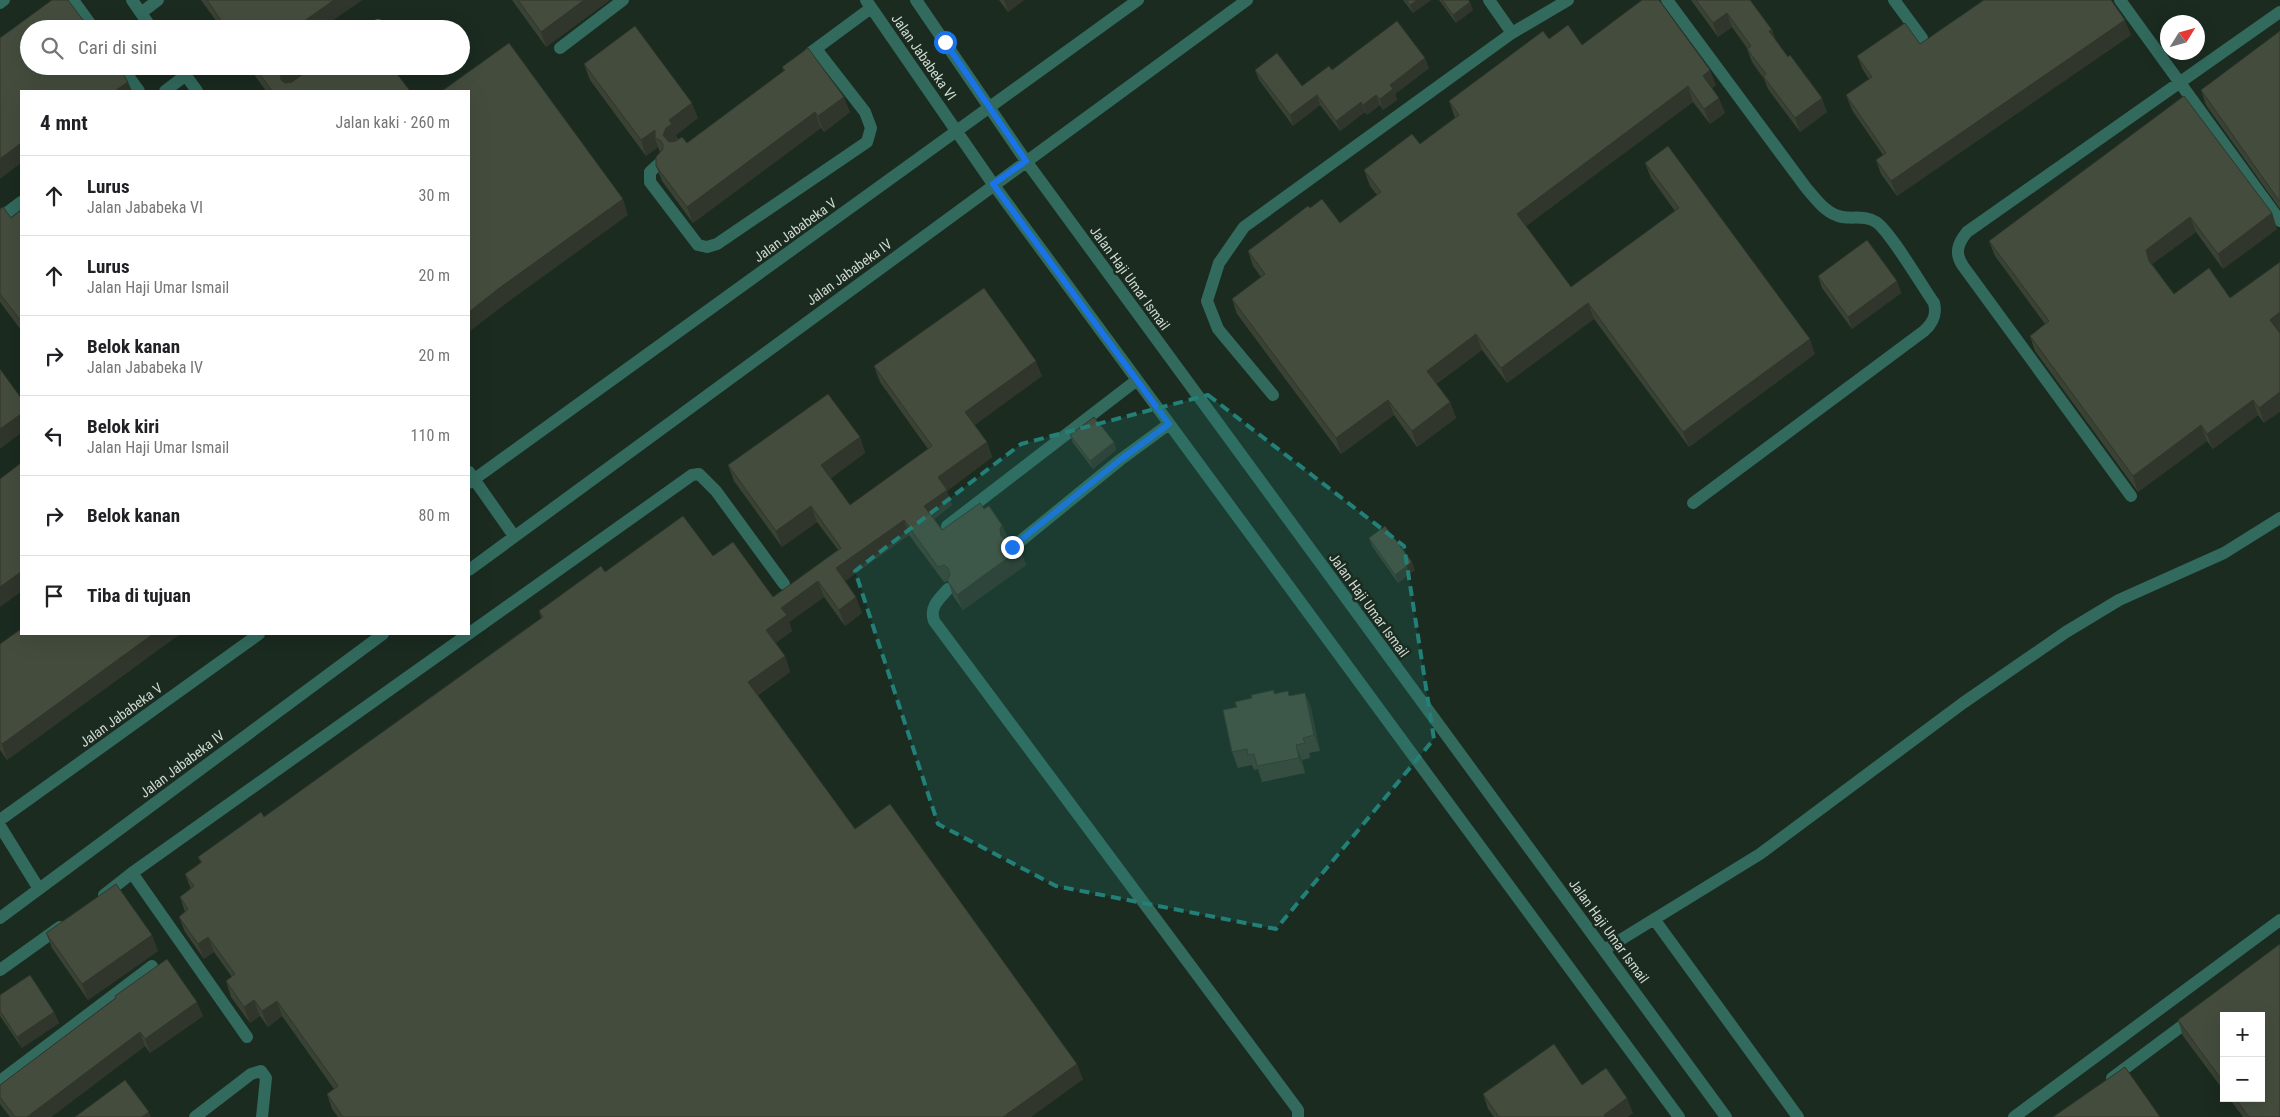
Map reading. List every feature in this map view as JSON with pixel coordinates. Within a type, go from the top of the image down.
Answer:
[{"type":"street","points":[[0,3],[4,0]]},
{"type":"street","points":[[73,0],[87,20]]},
{"type":"street","points":[[132,0],[146,20]]},
{"type":"street","points":[[142,13],[158,0]]},
{"type":"street","points":[[560,48],[623,0]]},
{"type":"street","name":"Jalan Jababeka VI","points":[[916,0],[991,108]]},
{"type":"street","name":"Jalan Jababeka V","points":[[471,478],[991,108],[1138,0]]},
{"type":"street","name":"Jalan Jababeka IV","points":[[470,569],[993,184],[1247,0]]},
{"type":"street","points":[[1489,0],[1512,33]]},
{"type":"street","points":[[1273,395],[1218,328],[1207,301],[1218,263],[1244,227],[1512,33],[1568,0]]},
{"type":"street","points":[[1667,0],[1807,189],[1827,211],[1842,217],[1860,216],[1876,222],[1886,232],[1934,303],[1935,309],[1934,317],[1924,331],[1693,503]]},
{"type":"street","points":[[1894,0],[1922,38]]},
{"type":"street","points":[[2120,0],[2280,221]]},
{"type":"street","points":[[801,60],[869,4]]},
{"type":"street","name":"Jalan Jababeka VI","points":[[869,4],[958,131]]},
{"type":"street","points":[[2131,496],[1963,266],[1957,256],[1957,251],[1961,239],[1967,232],[2280,12]]},
{"type":"street","points":[[661,162],[650,172],[650,182],[698,245],[707,247],[717,244],[867,142],[871,128],[865,112],[816,49]]},
{"type":"street","points":[[127,75],[138,90]]},
{"type":"street","points":[[166,90],[179,75]]},
{"type":"street","points":[[186,75],[196,90]]},
{"type":"street","name":"Jalan Haji Umar Ismail","points":[[991,108],[1026,161],[1726,1117]]},
{"type":"street","points":[[958,131],[993,184],[1679,1117]]},
{"type":"street","points":[[0,218],[20,203]]},
{"type":"street","points":[[947,526],[1137,380]]},
{"type":"street","points":[[1012,547],[1120,460],[1169,424]]},
{"type":"street","points":[[470,633],[692,475],[699,474],[716,491],[784,584]]},
{"type":"street","points":[[471,478],[514,536]]},
{"type":"street","points":[[1604,950],[1684,903],[1760,854],[1963,703],[2066,632],[2119,600],[2239,544],[2280,518]]},
{"type":"street","points":[[948,589],[933,606],[932,615],[934,621],[1298,1110],[1298,1117]]},
{"type":"street","name":"Jalan Jababeka V","points":[[0,820],[259,635]]},
{"type":"street","name":"Jalan Jababeka IV","points":[[0,918],[382,635]]},
{"type":"street","points":[[93,903],[467,635]]},
{"type":"street","points":[[0,826],[39,889]]},
{"type":"street","points":[[132,874],[246,1037]]},
{"type":"street","points":[[1654,919],[1798,1117]]},
{"type":"street","points":[[0,970],[70,920]]},
{"type":"street","points":[[2014,1117],[2280,920]]},
{"type":"street","points":[[0,1081],[152,966]]},
{"type":"street","points":[[2099,1088],[2201,1012]]},
{"type":"street","points":[[195,1117],[251,1074],[261,1071],[266,1078],[262,1117]]},
{"type":"highlighted area","points":[[1208,395],[1404,546],[1434,739],[1276,929],[1056,886],[938,824],[855,571],[1021,444]]},
{"type":"building","points":[[52,0],[68,0],[84,20],[25,20]]},
{"type":"building","points":[[207,0],[334,0],[306,20],[221,20]]},
{"type":"building","points":[[518,0],[584,0],[541,32]]},
{"type":"building","points":[[1406,0],[1417,0],[1410,5]]},
{"type":"building","points":[[1442,0],[1468,0],[1470,2],[1453,15]]},
{"type":"building","points":[[1642,0],[1659,0],[1710,70],[1703,76],[1719,98],[1704,109],[1688,86],[1517,214],[1571,287],[1679,208],[1645,163],[1668,146],[1810,339],[1683,432],[1588,303],[1501,368],[1476,334],[1427,371],[1450,402],[1412,431],[1388,400],[1336,438],[1232,299],[1265,274],[1248,251],[1308,206],[1310,208],[1322,199],[1340,223],[1381,192],[1364,170],[1412,134],[1420,144],[1459,115],[1449,101],[1543,31],[1549,39],[1568,25],[1582,45]]},
{"type":"building","points":[[1696,0],[1750,0],[1772,30],[1769,31],[1788,57],[1790,55],[1822,98],[1795,118],[1763,76],[1766,74],[1747,49],[1751,46],[1727,13],[1713,23]]},
{"type":"building","points":[[1984,0],[2111,0],[2125,20],[1891,181],[1876,160],[1886,153],[1846,95],[1872,77],[1857,56],[1905,23],[1920,44]]},
{"type":"building","points":[[1397,21],[1425,58],[1390,85],[1393,89],[1380,99],[1376,95],[1363,105],[1361,102],[1336,121],[1317,95],[1290,115],[1255,70],[1277,53],[1302,86],[1329,66],[1332,70]]},
{"type":"building","points":[[20,23],[20,75],[124,75],[128,82],[116,90],[20,90],[20,144],[0,159],[0,38]]},
{"type":"building","points":[[635,26],[692,103],[669,120],[672,124],[666,128],[663,135],[669,142],[676,141],[682,137],[687,143],[785,70],[782,67],[808,48],[844,97],[818,116],[815,112],[687,207],[656,166],[656,157],[663,149],[663,145],[661,141],[655,138],[655,130],[641,140],[584,64]]},
{"type":"building","points":[[2280,31],[2280,202],[2201,90]]},
{"type":"building","points":[[509,43],[623,199],[470,311],[470,90],[443,90],[464,75],[470,75],[470,71]]},
{"type":"building","points":[[260,75],[280,75],[281,80],[285,83],[292,82],[302,75],[398,75],[409,90],[271,90]]},
{"type":"building","points":[[2184,96],[2272,213],[2218,254],[2190,217],[2146,250],[2149,261],[2174,294],[2209,268],[2230,298],[2280,262],[2280,312],[2270,320],[2280,333],[2280,392],[2259,408],[2253,400],[2207,434],[2201,425],[2133,476],[2030,336],[2049,321],[1989,241]]},
{"type":"building","points":[[3,207],[11,218],[20,211],[20,320],[0,294],[0,209]]},
{"type":"building","points":[[1867,240],[1897,281],[1848,317],[1818,276]]},
{"type":"building","points":[[984,288],[1036,361],[965,412],[987,442],[938,477],[947,490],[924,506],[942,530],[980,503],[984,509],[989,506],[1002,525],[1000,529],[1001,536],[1005,539],[1012,538],[1020,549],[957,595],[947,580],[950,575],[948,568],[944,565],[938,567],[904,520],[836,568],[856,597],[839,610],[818,581],[781,608],[787,615],[766,630],[785,656],[748,682],[855,829],[890,804],[1077,1064],[1003,1117],[343,1117],[327,1094],[338,1086],[277,1001],[262,1011],[254,1000],[244,1007],[226,981],[235,974],[208,937],[198,944],[179,917],[188,909],[180,897],[194,886],[185,874],[202,862],[198,857],[261,812],[264,817],[543,617],[539,611],[601,566],[605,572],[683,516],[713,556],[733,542],[773,597],[841,548],[811,506],[776,531],[728,465],[828,394],[860,437],[821,465],[850,505],[932,446],[874,366]]},
{"type":"building","points":[[0,369],[20,397],[20,415],[0,429]]},
{"type":"building","points":[[1094,417],[1114,442],[1090,461],[1070,435]]},
{"type":"building","points":[[20,464],[20,573],[0,587],[0,479]]},
{"type":"building","points":[[1385,526],[1412,562],[1395,575],[1369,538]]},
{"type":"building","points":[[20,630],[20,635],[152,635],[2,744],[0,742],[0,644]]},
{"type":"building","points":[[1274,690],[1274,694],[1288,691],[1289,696],[1305,693],[1314,735],[1303,738],[1305,743],[1296,745],[1299,758],[1257,766],[1254,754],[1248,755],[1247,749],[1232,752],[1223,710],[1237,707],[1235,702],[1252,698],[1251,695]]},
{"type":"building","points":[[116,884],[152,935],[82,984],[46,933]]},
{"type":"building","points":[[2280,944],[2280,1117],[2249,1117],[2238,1102],[2265,1102],[2265,1012],[2220,1012],[2220,1078],[2178,1020]]},
{"type":"building","points":[[167,959],[197,1002],[145,1039],[140,1032],[27,1117],[15,1117],[0,1097],[0,1085],[116,998],[115,996]]},
{"type":"building","points":[[30,975],[54,1012],[17,1037],[0,1011],[0,995]]},
{"type":"building","points":[[1554,1044],[1582,1085],[1606,1068],[1627,1098],[1604,1115],[1605,1117],[1499,1117],[1483,1094]]},
{"type":"building","points":[[2125,1067],[2160,1117],[2053,1117]]},
{"type":"building","points":[[125,1080],[149,1112],[142,1117],[75,1117]]},
{"type":"route","points":[[945,42],[1026,161],[993,184],[1169,424],[1120,460],[1012,547]]}]
